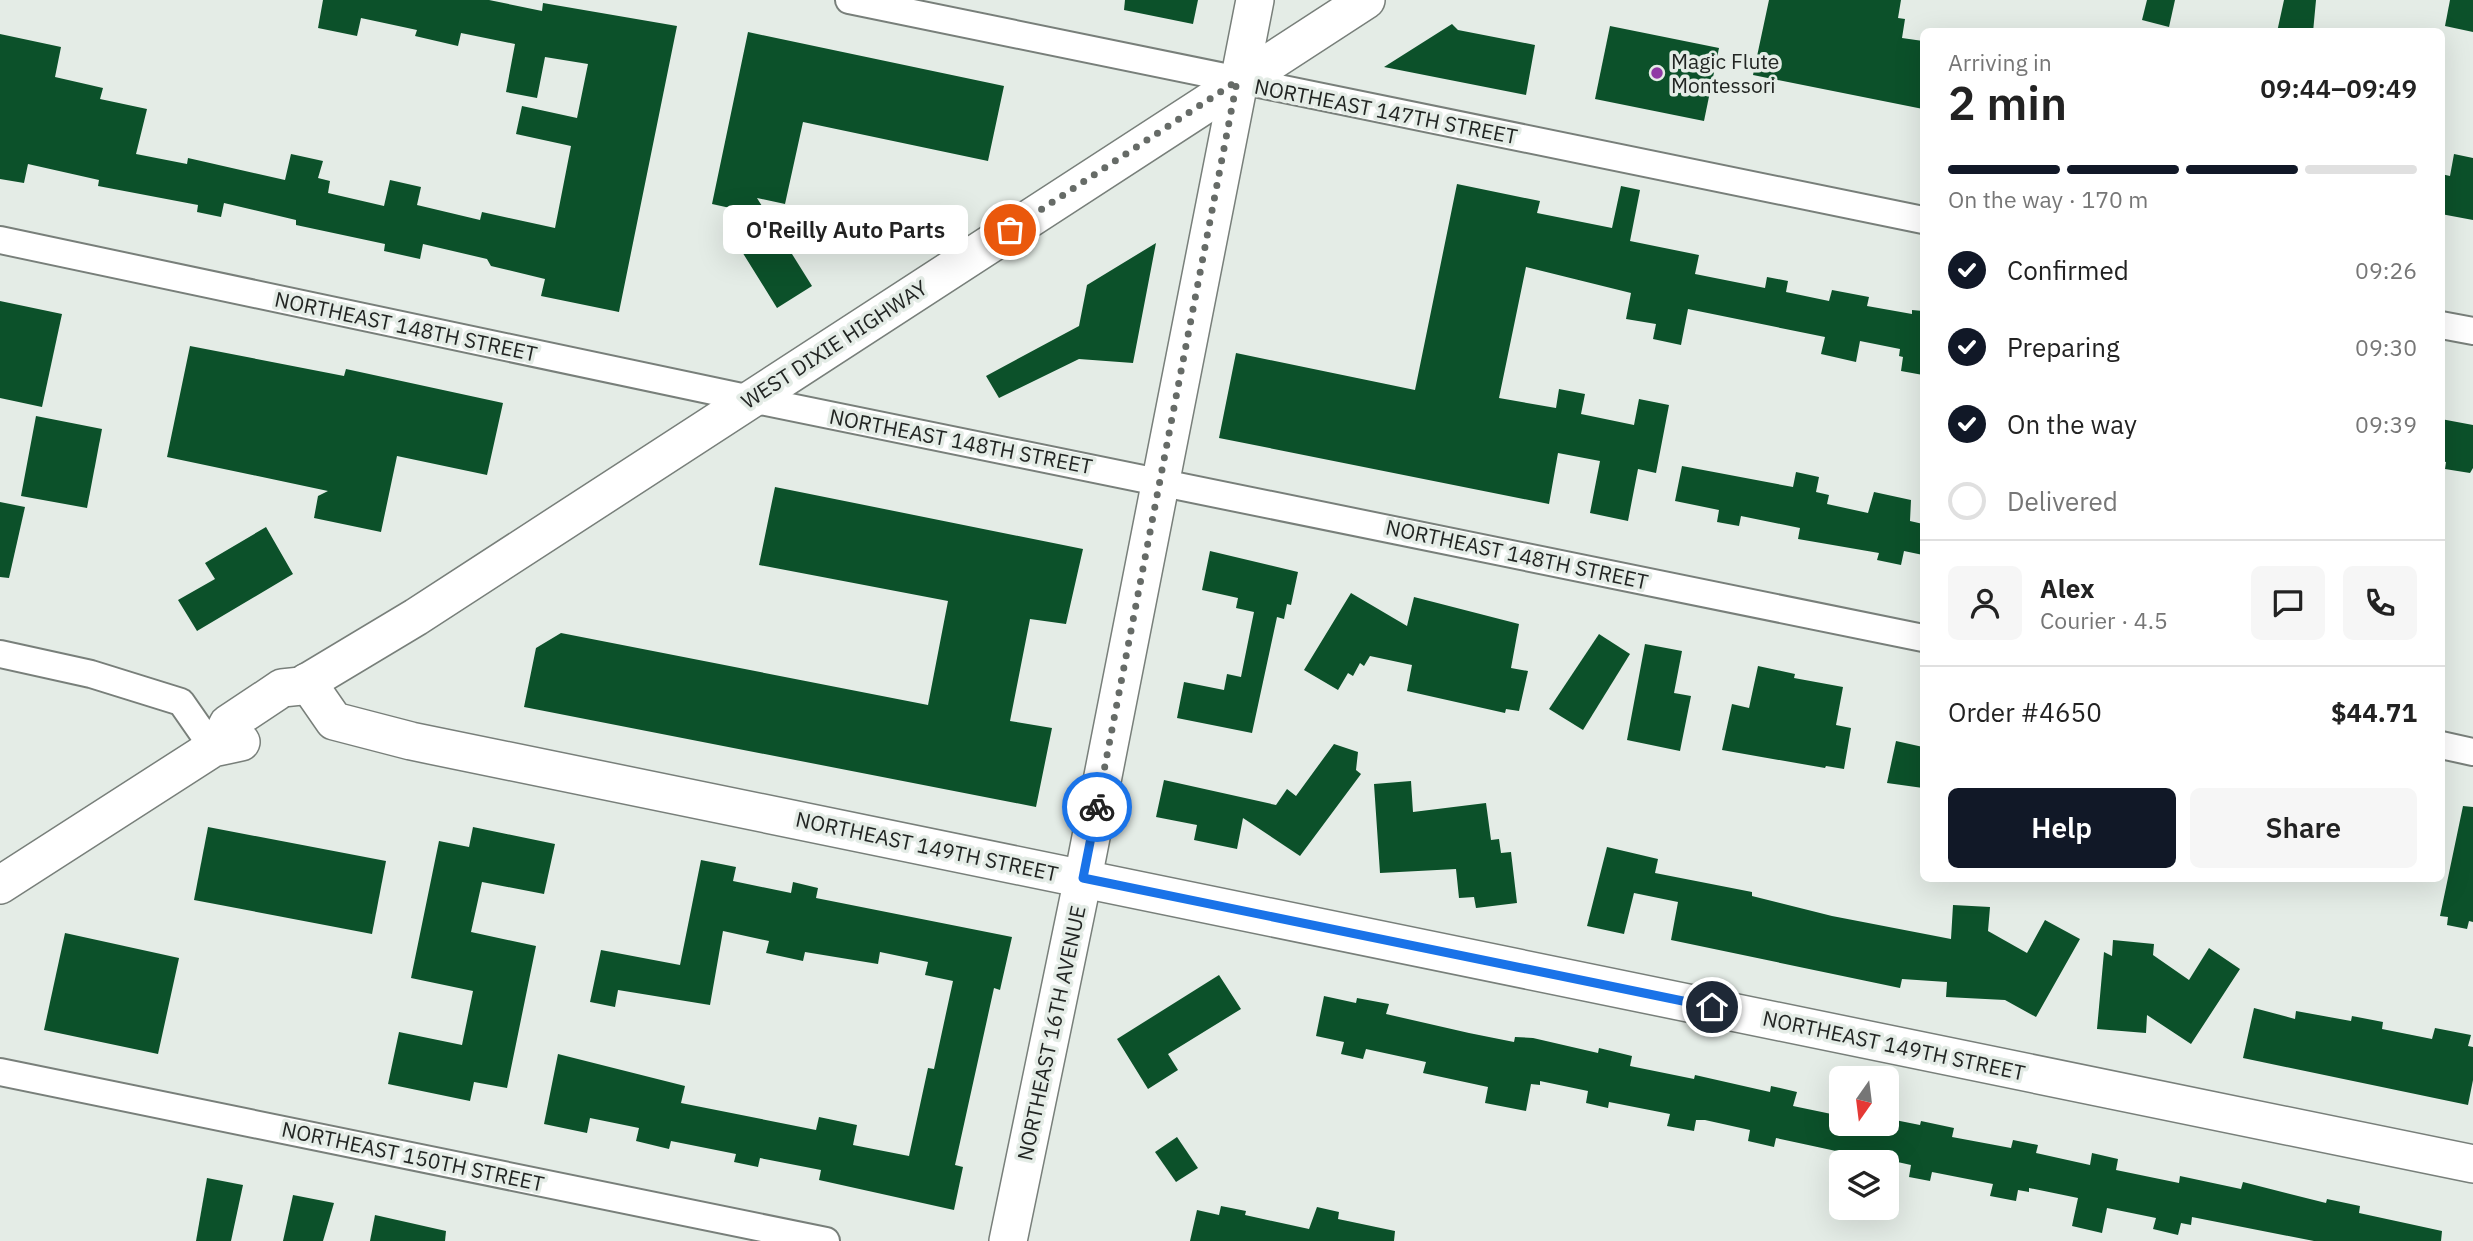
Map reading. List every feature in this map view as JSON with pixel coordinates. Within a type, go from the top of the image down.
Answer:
[{"type":"street","name":"NORTHEAST 147TH STREET","points":[[849,0],[1920,219]]},
{"type":"street","name":"NORTHEAST 16TH AVENUE","points":[[1008,1241],[1083,878],[1255,0]]},
{"type":"street","name":"WEST DIXIE HIGHWAY","points":[[0,885],[215,747],[244,741],[294,705],[304,684],[416,617],[1237,81],[1366,0]]},
{"type":"street","name":"NORTHEAST 148TH STREET","points":[[0,240],[751,399],[1920,637]]},
{"type":"street","points":[[2445,326],[2473,331]]},
{"type":"street","points":[[0,654],[91,674],[181,702],[215,747]]},
{"type":"street","name":"NORTHEAST 149TH STREET","points":[[304,684],[334,721],[411,741],[2473,1164]]},
{"type":"street","points":[[2445,746],[2473,751]]},
{"type":"street","name":"NORTHEAST 150TH STREET","points":[[0,1072],[827,1241]]},
{"type":"building","points":[[323,0],[489,0],[542,11],[543,3],[677,26],[619,312],[541,296],[545,279],[491,266],[487,259],[423,244],[420,259],[384,251],[385,244],[296,225],[296,220],[224,203],[221,217],[197,212],[198,205],[98,186],[99,180],[28,164],[24,183],[0,179],[0,34],[61,47],[55,77],[103,88],[100,99],[147,109],[136,154],[187,164],[188,158],[285,180],[291,154],[323,161],[318,178],[330,181],[328,193],[384,206],[390,180],[421,187],[417,205],[480,220],[482,212],[555,228],[571,146],[516,134],[522,106],[577,118],[588,64],[545,57],[537,98],[506,92],[515,44],[461,33],[458,46],[415,36],[417,30],[361,18],[357,36],[318,28]]},
{"type":"building","points":[[1125,0],[1198,0],[1193,24],[1124,10]]},
{"type":"building","points":[[1769,0],[1901,0],[1898,18],[1905,19],[1902,38],[1920,41],[1920,108],[1753,75]]},
{"type":"building","points":[[2147,0],[2175,0],[2169,27],[2142,20]]},
{"type":"building","points":[[2284,0],[2316,0],[2313,28],[2278,28]]},
{"type":"building","points":[[2450,0],[2473,0],[2473,32],[2445,26]]},
{"type":"building","points":[[1452,24],[1458,30],[1535,45],[1526,95],[1384,67]]},
{"type":"building","name":"Magic Flute Montessori","points":[[1610,26],[1719,48],[1704,121],[1595,99]]},
{"type":"building","points":[[748,32],[1004,86],[988,161],[803,122],[785,204],[757,198],[812,286],[777,308],[731,234],[762,215],[712,204]]},
{"type":"building","points":[[2454,154],[2473,158],[2473,220],[2445,215],[2445,175],[2450,176]]},
{"type":"building","points":[[1457,184],[1540,201],[1537,213],[1612,228],[1621,186],[1640,190],[1630,241],[1699,255],[1695,274],[1765,288],[1767,277],[1788,281],[1786,292],[1829,301],[1832,290],[1869,297],[1867,306],[1912,314],[1912,310],[1920,311],[1920,374],[1901,371],[1903,357],[1899,356],[1900,349],[1860,341],[1856,362],[1821,354],[1825,337],[1688,309],[1681,345],[1653,339],[1656,324],[1626,319],[1631,293],[1526,267],[1499,398],[1556,408],[1559,389],[1585,394],[1581,414],[1634,425],[1639,399],[1669,405],[1656,473],[1638,469],[1628,521],[1590,513],[1600,461],[1558,453],[1549,504],[1219,438],[1236,353],[1415,390]]},
{"type":"building","points":[[1156,243],[1133,363],[1079,359],[999,398],[986,376],[1079,326],[1087,285]]},
{"type":"building","points":[[0,301],[62,314],[42,407],[0,398]]},
{"type":"building","points":[[190,346],[344,376],[346,369],[503,403],[487,475],[397,456],[381,532],[314,518],[318,496],[328,491],[167,457]]},
{"type":"building","points":[[36,416],[102,429],[87,508],[21,496]]},
{"type":"building","points":[[2445,420],[2473,425],[2473,468],[2470,473],[2445,469]]},
{"type":"building","points":[[1682,466],[1793,487],[1796,472],[1819,477],[1816,492],[1829,495],[1827,504],[1868,513],[1874,492],[1911,500],[1910,521],[1920,523],[1920,554],[1904,551],[1901,565],[1877,560],[1879,553],[1798,539],[1800,528],[1741,516],[1739,526],[1717,522],[1719,510],[1675,501]]},
{"type":"building","points":[[775,487],[1083,549],[1066,624],[1030,619],[1010,721],[1052,728],[1036,807],[524,707],[536,648],[561,633],[928,705],[948,601],[759,565]]},
{"type":"building","points":[[0,502],[25,507],[9,578],[0,577]]},
{"type":"building","points":[[266,527],[293,574],[197,631],[178,600],[215,579],[205,563]]},
{"type":"building","points":[[1210,551],[1298,572],[1291,605],[1287,604],[1284,619],[1277,617],[1252,733],[1177,718],[1184,682],[1224,690],[1227,674],[1241,677],[1254,612],[1236,608],[1238,598],[1202,590]]},
{"type":"building","points":[[1351,593],[1407,626],[1414,597],[1519,624],[1511,668],[1528,671],[1519,711],[1506,709],[1505,713],[1407,691],[1412,665],[1370,656],[1364,666],[1360,663],[1353,676],[1348,673],[1338,690],[1304,670]]},
{"type":"building","points":[[1599,634],[1630,654],[1583,730],[1549,709]]},
{"type":"building","points":[[1645,644],[1682,651],[1674,693],[1691,696],[1680,751],[1627,740]]},
{"type":"building","points":[[1758,666],[1795,674],[1794,678],[1843,687],[1836,725],[1851,728],[1844,769],[1722,750],[1732,704],[1749,708]]},
{"type":"building","points":[[1896,741],[1920,746],[1920,788],[1887,783]]},
{"type":"building","points":[[1334,744],[1358,752],[1356,770],[1361,774],[1300,856],[1243,818],[1237,849],[1194,840],[1197,825],[1156,817],[1164,780],[1276,805],[1287,789],[1296,796]]},
{"type":"building","points":[[1411,781],[1413,812],[1486,803],[1491,840],[1499,839],[1501,853],[1511,852],[1517,903],[1476,908],[1474,897],[1459,898],[1456,869],[1380,873],[1374,784]]},
{"type":"building","points":[[2463,806],[2473,807],[2473,922],[2469,921],[2467,929],[2447,925],[2448,917],[2440,916]]},
{"type":"building","points":[[208,827],[386,861],[372,934],[194,900]]},
{"type":"building","points":[[473,827],[555,844],[544,894],[482,882],[471,932],[536,946],[507,1088],[474,1082],[470,1101],[388,1084],[399,1032],[462,1045],[473,991],[411,978],[439,841],[469,847]]},
{"type":"building","points":[[1607,847],[1658,859],[1655,873],[1752,892],[1752,896],[1832,916],[1951,939],[1953,905],[1990,907],[1988,931],[2027,953],[2045,920],[2080,939],[2036,1017],[2005,1000],[1946,997],[1947,982],[1902,979],[1900,988],[1671,940],[1678,902],[1634,893],[1624,934],[1587,926]]},
{"type":"building","points":[[701,860],[736,867],[733,881],[791,893],[793,882],[818,888],[816,898],[1012,937],[1000,990],[994,988],[955,1165],[963,1167],[954,1210],[819,1180],[821,1170],[760,1158],[758,1167],[734,1162],[736,1154],[671,1141],[669,1149],[636,1141],[639,1128],[590,1118],[587,1133],[544,1124],[558,1054],[685,1086],[681,1103],[816,1130],[819,1117],[857,1125],[853,1145],[909,1156],[928,1068],[934,1069],[953,981],[925,975],[928,962],[880,952],[878,964],[805,952],[803,961],[766,953],[769,941],[723,931],[710,1005],[618,990],[615,1007],[590,1002],[601,950],[680,965]]},
{"type":"building","points":[[65,933],[179,958],[158,1054],[44,1030]]},
{"type":"building","points":[[2113,940],[2154,944],[2153,955],[2189,980],[2209,948],[2240,969],[2191,1044],[2147,1015],[2146,1033],[2097,1029],[2104,952],[2112,956]]},
{"type":"building","points":[[1219,975],[1241,1009],[1168,1054],[1178,1070],[1148,1089],[1117,1039]]},
{"type":"building","points":[[1324,996],[1356,1003],[1357,998],[1389,1004],[1386,1014],[1469,1033],[1514,1042],[1515,1037],[1533,1038],[1598,1053],[1599,1048],[1632,1056],[1630,1066],[1694,1079],[1695,1075],[1770,1092],[1771,1086],[1797,1092],[1793,1106],[1829,1114],[1829,1136],[1899,1136],[1899,1121],[1920,1125],[1921,1121],[1954,1128],[1952,1137],[2011,1148],[2013,1140],[2038,1145],[2036,1153],[2090,1165],[2092,1153],[2118,1159],[2116,1170],[2179,1183],[2180,1176],[2241,1189],[2243,1182],[2326,1203],[2327,1199],[2360,1206],[2359,1213],[2442,1231],[2441,1241],[2314,1241],[2192,1217],[2191,1225],[2181,1223],[2178,1235],[2153,1229],[2156,1218],[2107,1208],[2102,1233],[2072,1226],[2078,1198],[2029,1188],[2029,1192],[2018,1190],[2016,1201],[1990,1196],[1993,1184],[1932,1172],[1930,1181],[1909,1177],[1911,1165],[1899,1162],[1899,1150],[1831,1150],[1776,1138],[1774,1147],[1748,1141],[1750,1130],[1705,1120],[1696,1120],[1694,1131],[1667,1126],[1670,1114],[1609,1102],[1608,1108],[1586,1103],[1588,1091],[1540,1081],[1540,1085],[1531,1084],[1526,1111],[1485,1103],[1488,1087],[1423,1073],[1426,1062],[1366,1049],[1363,1059],[1341,1054],[1344,1042],[1316,1036]]},
{"type":"building","points":[[2254,1008],[2295,1019],[2296,1011],[2351,1021],[2352,1016],[2383,1022],[2382,1029],[2432,1039],[2435,1028],[2471,1035],[2468,1046],[2473,1047],[2473,1080],[2468,1105],[2243,1058]]},
{"type":"building","points":[[1177,1137],[1198,1168],[1176,1182],[1155,1152]]},
{"type":"building","points":[[207,1178],[243,1185],[231,1241],[196,1241]]},
{"type":"building","points":[[293,1195],[334,1203],[323,1241],[283,1241]]},
{"type":"building","points":[[1221,1206],[1246,1211],[1245,1215],[1309,1229],[1317,1207],[1339,1212],[1338,1219],[1395,1231],[1394,1241],[1190,1241],[1197,1210],[1219,1215]]},
{"type":"building","points":[[375,1215],[446,1231],[445,1241],[370,1241]]},
{"type":"way so far","points":[[1010,230],[1237,81],[1097,807]]},
{"type":"place","name":"Magic Flute Montessori","points":[[1657,73]]},
{"type":"place","name":"O'Reilly Auto Parts","points":[[1010,230]]},
{"type":"route","points":[[1097,807],[1083,878],[1712,1007]]}]
